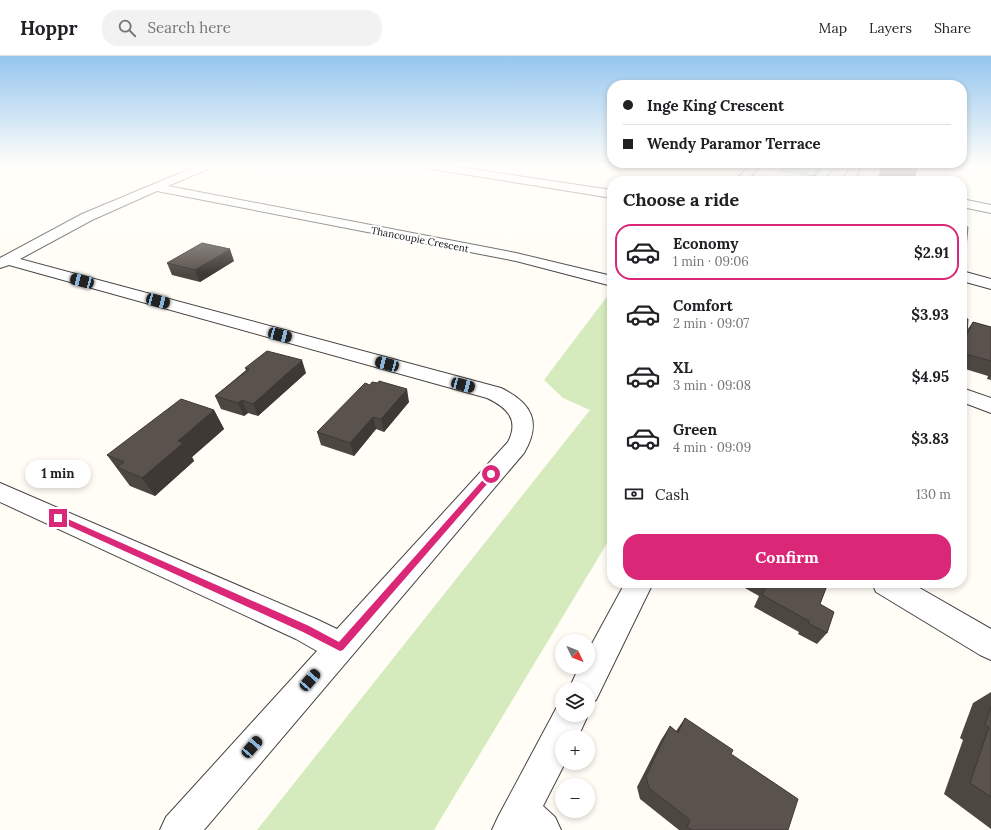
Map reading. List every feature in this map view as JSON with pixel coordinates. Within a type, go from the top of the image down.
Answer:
[{"type":"street","points":[[3,262],[80,221],[122,202]]},
{"type":"street","name":"Thancoupie Crescent","points":[[234,202],[516,257],[607,280]]},
{"type":"street","points":[[967,204],[991,209]]},
{"type":"street","points":[[3,262],[494,393],[505,398],[517,408],[522,417],[524,427],[522,437],[516,447],[179,830]]},
{"type":"street","points":[[967,277],[991,284]]},
{"type":"street","points":[[967,396],[991,406]]},
{"type":"street","points":[[0,492],[306,629],[340,647]]},
{"type":"street","points":[[588,682],[636,588]]},
{"type":"street","points":[[894,588],[991,645]]},
{"type":"street","points":[[525,824],[568,722]]},
{"type":"green space","points":[[607,297],[607,543],[434,830],[257,830],[590,410],[563,398],[544,380]]},
{"type":"building","points":[[202,243],[230,249],[195,270],[167,263]]},
{"type":"building","points":[[973,322],[991,327],[991,361],[967,354],[967,335]]},
{"type":"building","points":[[267,351],[302,360],[253,404],[242,400],[238,403],[215,396],[249,369],[245,368]]},
{"type":"building","points":[[379,381],[407,389],[381,419],[373,417],[350,443],[317,432],[365,383],[370,385],[372,382],[378,383]]},
{"type":"building","points":[[181,399],[214,410],[178,441],[183,443],[142,478],[117,467],[124,462],[107,455]]},
{"type":"building","points":[[765,588],[826,588],[820,604],[834,612],[827,633],[808,623],[809,621],[762,595]]},
{"type":"building","points":[[991,707],[991,797],[970,783],[989,727],[985,725]]},
{"type":"building","points":[[685,718],[733,750],[731,754],[798,799],[788,830],[691,830],[687,827],[690,820],[649,788],[646,776],[670,726],[678,733]]},
{"type":"route","points":[[58,518],[306,629],[340,647],[491,474]]}]
